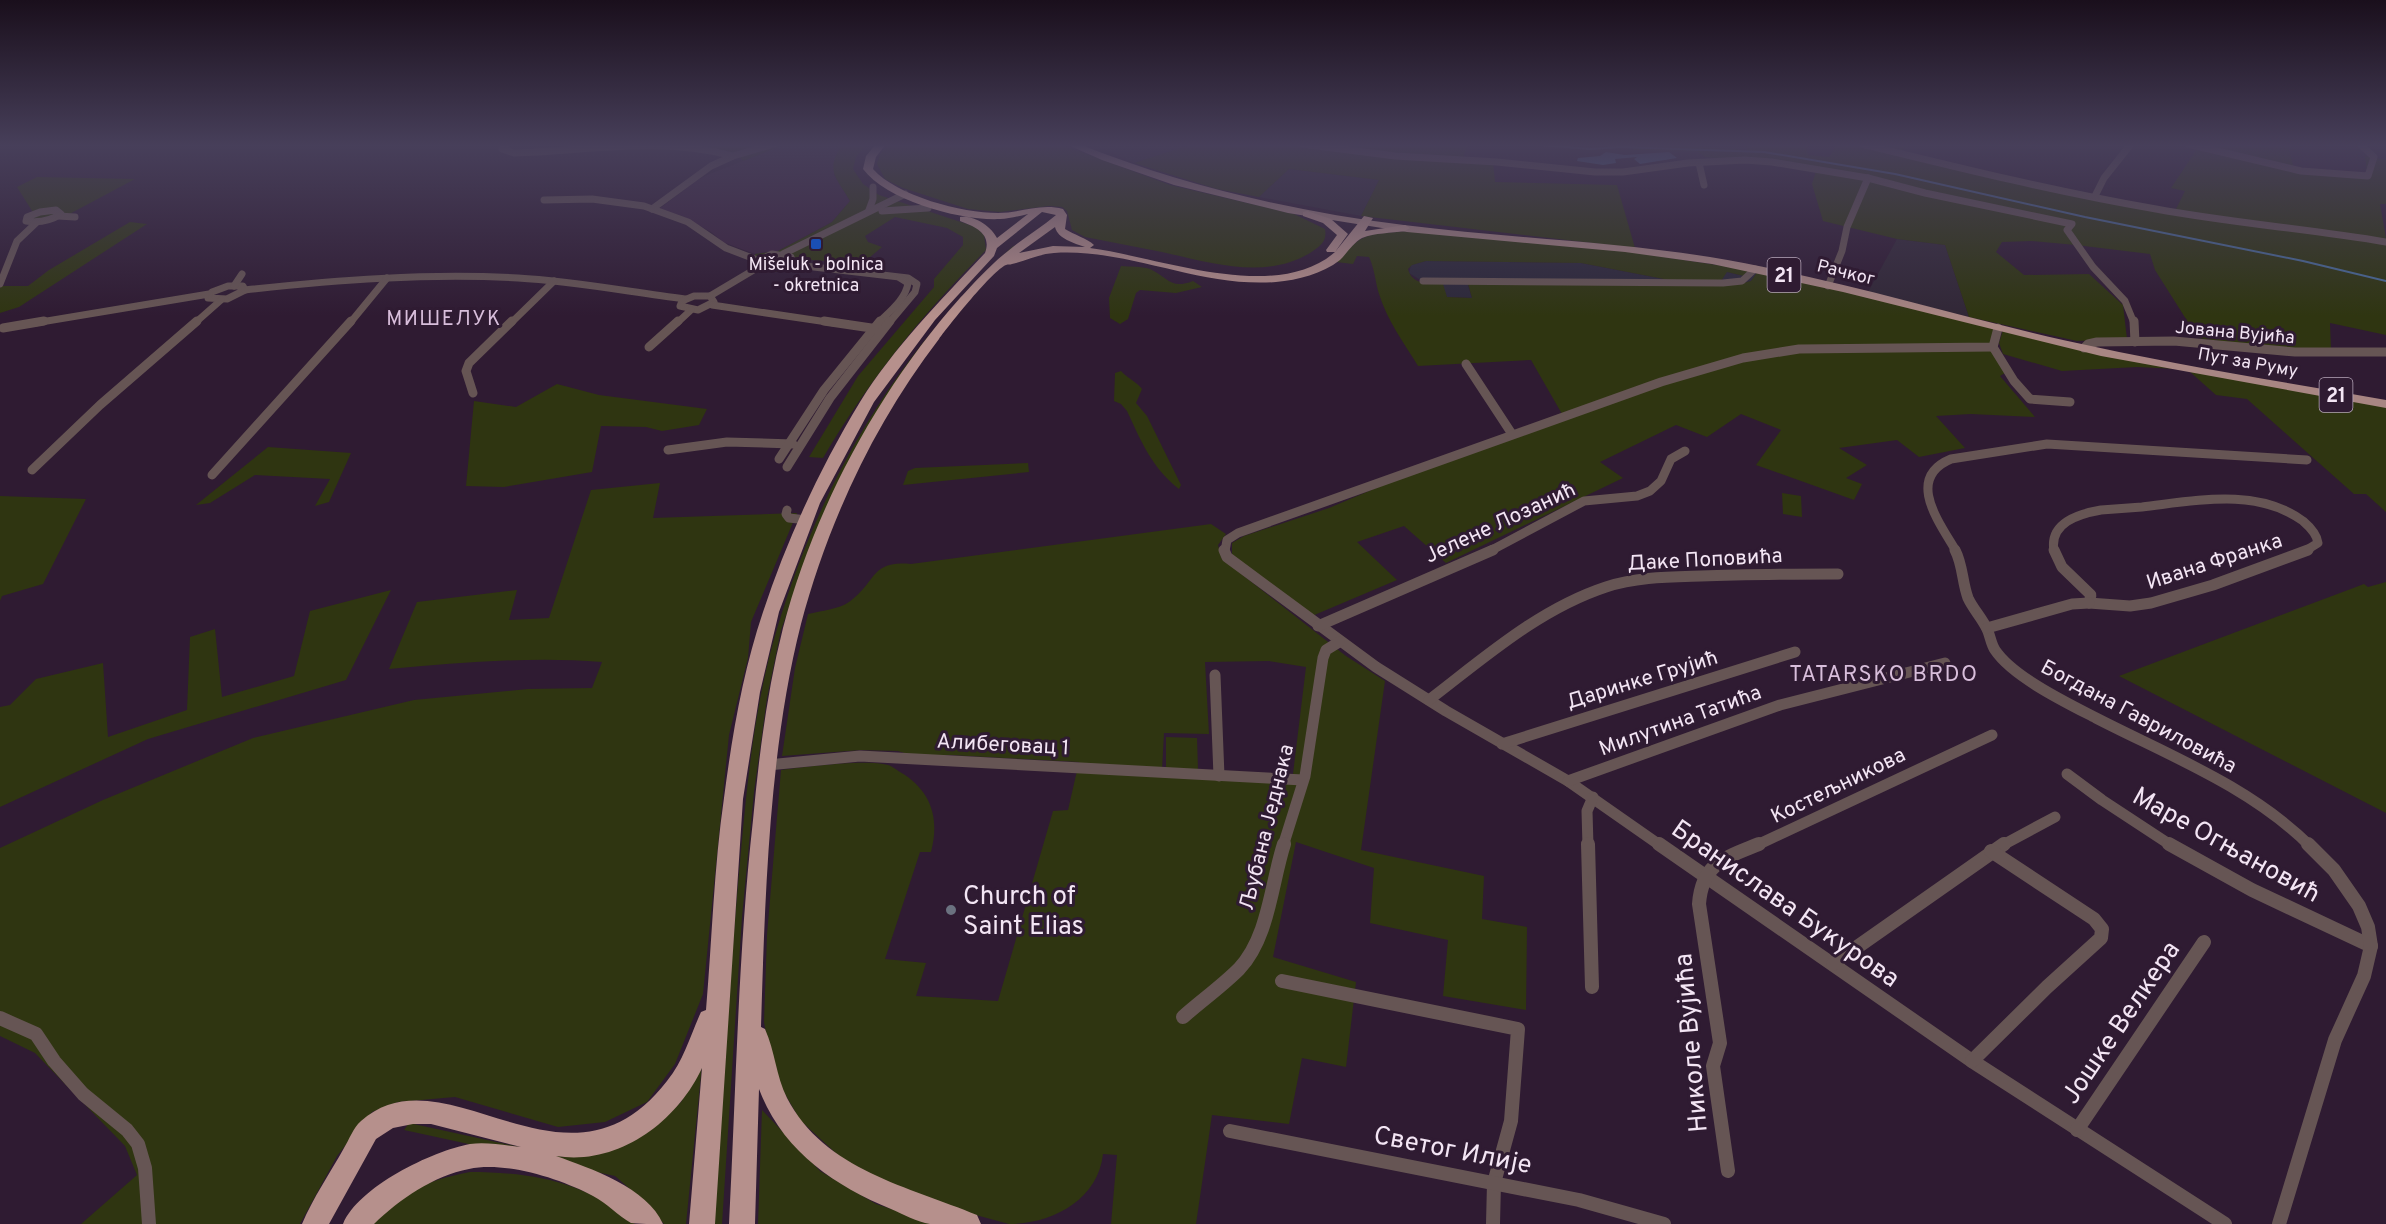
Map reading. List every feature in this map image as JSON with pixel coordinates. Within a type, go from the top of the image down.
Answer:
[{"type":"highway","points":[[913,201],[984,228],[991,236],[994,246]]},
{"type":"highway","points":[[922,201],[975,215],[1004,216],[1040,210],[1059,211],[1061,213],[1060,230],[1074,240],[1092,246],[1218,270],[1257,273],[1293,270],[1316,262],[1338,244],[1352,221]]},
{"type":"highway","points":[[702,1224],[733,799],[751,692],[768,622],[807,519],[850,431],[890,369],[931,317],[986,260],[994,246],[1040,210]]},
{"type":"highway","points":[[1307,214],[1327,221],[1343,234]]},
{"type":"highway","points":[[742,1224],[750,1052],[750,997],[759,846],[782,670],[795,620],[824,534],[858,456],[905,377],[953,314],[994,270],[1022,244],[1060,217]]},
{"type":"highway","points":[[994,270],[1018,257],[1039,251],[1078,249],[1220,275],[1286,277],[1312,271],[1327,264],[1355,237],[1366,221]]},
{"type":"highway","points":[[1355,237],[1374,231],[1405,228]]},
{"type":"highway","points":[[315,1224],[367,1131],[376,1124],[398,1114],[431,1113],[566,1146],[601,1142],[646,1120],[671,1097],[698,1054],[706,1030],[719,971]]},
{"type":"highway","points":[[750,997],[760,1055],[772,1094],[793,1129],[833,1164],[877,1190],[912,1207],[968,1224]]},
{"type":"highway","points":[[356,1224],[376,1203],[414,1176],[472,1156],[542,1164],[574,1175],[604,1187],[625,1199],[650,1224]]},
{"type":"main road","name":"Рачког","points":[[1251,201],[1352,221],[1649,251],[1755,269],[1998,328],[2174,367]]},
{"type":"main road","name":"Рачког","points":[[1268,201],[1405,228],[1505,236]]},
{"type":"main road","name":"Пут за Руму","points":[[2174,367],[2386,404]]},
{"type":"street","points":[[608,201],[652,209],[688,222],[719,243],[764,264]]},
{"type":"street","points":[[652,209],[663,201]]},
{"type":"street","points":[[872,211],[873,201]]},
{"type":"street","points":[[745,254],[768,256],[783,254],[889,201]]},
{"type":"street","points":[[1828,285],[1858,201]]},
{"type":"street","points":[[1964,201],[2072,224],[2067,230],[2092,267],[2106,283],[2126,298],[2134,318],[2135,342]]},
{"type":"street","points":[[2123,201],[2220,219],[2310,229],[2386,242]]},
{"type":"street","points":[[872,211],[928,208]]},
{"type":"street","points":[[0,284],[15,241],[22,232],[59,211]]},
{"type":"street","points":[[24,212],[32,214],[59,211],[75,217]]},
{"type":"street","points":[[32,214],[26,221],[37,222]]},
{"type":"street","points":[[790,260],[802,246]]},
{"type":"street","points":[[783,254],[790,260]]},
{"type":"street","points":[[764,264],[768,256]]},
{"type":"street","points":[[710,296],[764,264],[790,260],[812,265],[894,275],[912,280],[917,284],[916,289],[838,373],[779,459]]},
{"type":"street","points":[[1423,281],[1723,283],[1742,281],[1755,269]]},
{"type":"street","points":[[234,286],[242,274]]},
{"type":"street","points":[[208,294],[211,300],[221,300],[234,298],[245,290],[332,281],[476,277],[554,281],[685,299],[700,295],[710,296],[715,300],[712,305]]},
{"type":"street","points":[[212,475],[356,316],[387,278]]},
{"type":"street","points":[[473,393],[466,371],[471,360],[554,281]]},
{"type":"street","points":[[1,327],[208,294],[234,286],[243,286],[245,290]]},
{"type":"street","points":[[685,299],[680,306],[691,310]]},
{"type":"street","points":[[32,470],[100,405],[221,300]]},
{"type":"street","points":[[649,347],[691,310],[712,305],[878,329]]},
{"type":"street","points":[[1993,347],[1998,328]]},
{"type":"street","points":[[787,466],[817,417],[878,329]]},
{"type":"street","name":"Јована Вујића","points":[[2084,348],[2088,344],[2097,342],[2135,342],[2207,343],[2295,352],[2386,352]]},
{"type":"street","points":[[1993,347],[2010,376],[2030,399],[2070,402]]},
{"type":"street","points":[[1466,364],[1512,434],[1683,375],[1775,352],[1993,347]]},
{"type":"street","name":"Бранислава Букурова","points":[[1512,434],[1321,506],[1238,533],[1227,540],[1224,550],[1227,557],[1339,642],[1429,700],[1569,781],[1972,1061],[2225,1224]]},
{"type":"street","points":[[668,450],[727,442],[800,445]]},
{"type":"street","name":"Богдана Гавриловића","points":[[2278,1224],[2297,1172],[2335,1040],[2364,976],[2371,946],[2368,927],[2349,889],[2320,855],[2283,821],[2241,793],[2044,690],[2006,662],[1994,649],[1987,628],[1968,597],[1959,557],[1931,507],[1927,482],[1930,472],[1939,464],[1977,454],[2047,444],[2307,460]]},
{"type":"street","name":"Јелене Лозанић","points":[[1318,626],[1489,552],[1584,501],[1644,494],[1662,482],[1664,466],[1668,461],[1685,451]]},
{"type":"street","name":"Ивана Франка","points":[[1987,628],[2056,608],[2089,603],[2130,606],[2151,603],[2301,554],[2318,543],[2316,534],[2302,522],[2273,507],[2229,498],[2109,509],[2072,519],[2065,522],[2056,533],[2054,555],[2091,595],[2089,603]]},
{"type":"street","points":[[787,510],[786,514],[789,518],[807,519]]},
{"type":"street","name":"Даке Поповића","points":[[1429,700],[1511,639],[1550,614],[1606,588],[1638,579],[1749,574],[1838,574]]},
{"type":"street","name":"Љубана Једнака","points":[[1183,1017],[1239,969],[1249,956],[1262,929],[1276,869],[1303,780],[1323,658],[1326,650],[1339,642]]},
{"type":"street","name":"Даринке Грујић","points":[[1502,744],[1795,652]]},
{"type":"street","name":"Милутина Татића","points":[[1569,781],[1789,703],[1945,663]]},
{"type":"street","points":[[1215,675],[1219,776]]},
{"type":"street","name":"Костељникова","points":[[1705,875],[1715,866],[1920,766],[1992,735]]},
{"type":"street","name":"Алибеговац 1","points":[[769,757],[860,756],[1303,780]]},
{"type":"street","name":"Маре Огњановић","points":[[2067,774],[2126,817],[2195,859],[2274,901],[2371,946]]},
{"type":"street","points":[[1592,987],[1587,811],[1593,797]]},
{"type":"street","points":[[1833,964],[1991,850],[2055,816]]},
{"type":"street","points":[[1972,1061],[2101,938],[2102,928],[2094,919],[1991,850]]},
{"type":"street","name":"Николе Вујића","points":[[1705,875],[1700,889],[1699,904],[1720,1043],[1713,1066],[1728,1171]]},
{"type":"street","name":"Јошке Велкера","points":[[2077,1130],[2204,942]]},
{"type":"street","points":[[1282,981],[1518,1029],[1511,1121],[1494,1183],[1493,1224]]},
{"type":"street","points":[[0,1018],[36,1034],[54,1061],[83,1094],[128,1130],[138,1144],[145,1168],[149,1224]]},
{"type":"street","name":"Светог Илије","points":[[1230,1131],[1579,1200],[1664,1224]]},
{"type":"shaded area","points":[[669,201],[850,201],[832,222],[778,251],[755,254],[723,242],[711,232],[682,216],[659,209]]},
{"type":"shaded area","points":[[1281,201],[1368,201],[1361,216]]},
{"type":"shaded area","points":[[1897,239],[1945,245],[1969,317],[1868,292]]},
{"type":"shaded area","points":[[1426,261],[1581,263],[1669,280],[1727,272],[1744,276],[1758,271],[1751,281],[1735,285],[1468,285],[1472,298],[1447,297],[1409,273],[1411,265]]},
{"type":"green space","points":[[26,201],[94,201],[62,218],[29,221],[34,214]]},
{"type":"green space","points":[[850,201],[898,201],[976,227],[984,235],[986,250],[939,299],[878,374],[823,458],[809,457],[858,376],[934,287],[934,279],[963,245],[963,237],[947,228],[895,217],[865,236],[868,242],[882,247],[863,263],[809,260],[795,267],[774,272],[757,268],[755,254],[778,251],[832,222]]},
{"type":"green space","points":[[944,201],[1239,201],[1294,214],[1325,229],[1325,236],[1319,247],[1296,260],[1277,265],[1239,267],[1085,237],[1072,230],[1067,211],[1062,207],[1049,206],[1000,212],[968,209]]},
{"type":"green space","points":[[1368,201],[1622,201],[1635,248],[1361,216]]},
{"type":"green space","points":[[1817,201],[2121,201],[2174,213],[2180,201],[2386,201],[2386,204],[2380,204],[2386,238],[2386,335],[2330,323],[2331,348],[2279,349],[2198,338],[2155,270],[2150,254],[2032,241],[2002,242],[1996,252],[2024,275],[2089,274],[2123,305],[2127,339],[2077,341],[1969,317],[1945,245],[1897,239],[1823,221]]},
{"type":"green space","points":[[130,222],[147,224],[19,307],[0,313],[0,286],[28,286],[49,270]]},
{"type":"green space","points":[[1407,231],[1591,246],[1750,270],[1744,276],[1727,272],[1721,281],[1669,280],[1581,263],[1426,261],[1412,265],[1408,269],[1417,281],[1443,284],[1447,297],[1472,298],[1468,284],[1735,285],[1751,281],[1758,271],[1994,328],[1991,347],[1773,350],[1562,414],[1531,360],[1418,366],[1386,313],[1369,257],[1357,256],[1353,264],[1336,262],[1353,245],[1367,236]]},
{"type":"green space","points":[[1013,246],[1015,247],[891,390],[853,452],[808,554],[781,630],[767,698],[754,792],[742,917],[722,1224],[712,1224],[746,796],[761,695],[777,629],[795,574],[817,520],[868,421],[899,374],[934,330],[971,287]]},
{"type":"green space","points":[[1121,266],[1147,268],[1174,283],[1193,281],[1202,287],[1176,293],[1140,290],[1136,293],[1128,319],[1120,324],[1110,318],[1109,298]]},
{"type":"green space","points":[[2003,330],[2178,369],[2137,367],[2062,371],[2003,354],[1999,343]]},
{"type":"green space","points":[[1993,350],[2005,373],[2000,376],[2035,417],[1971,414],[1936,416],[1965,448],[1919,457],[1897,440],[1839,448],[1867,465],[1846,478],[1862,484],[1854,500],[1756,465],[1781,430],[1741,414],[1707,437],[1676,425],[1600,462],[1623,478],[1446,563],[1404,526],[1357,542],[1397,580],[1312,616],[1232,555],[1232,543],[1244,536],[1329,508],[1388,483],[1658,385],[1776,353]]},
{"type":"green space","points":[[1121,371],[1142,389],[1136,403],[1147,416],[1181,485],[1179,489],[1154,463],[1127,411],[1121,404],[1114,401],[1115,373]]},
{"type":"green space","points":[[2189,371],[2386,406],[2386,512],[2366,494],[2354,494],[2247,399],[2216,395]]},
{"type":"green space","points":[[557,384],[599,395],[707,409],[699,425],[662,431],[646,427],[601,426],[592,472],[504,487],[466,486],[474,401],[516,407]]},
{"type":"green space","points":[[268,447],[351,453],[329,502],[315,506],[330,479],[255,475],[210,503],[196,505]]},
{"type":"green space","points":[[1028,463],[1029,472],[903,485],[908,471],[915,468]]},
{"type":"green space","points":[[660,483],[653,518],[797,513],[751,622],[748,658],[729,735],[703,994],[675,1064],[647,1102],[605,1122],[558,1127],[455,1097],[398,1102],[372,1112],[337,1156],[300,1224],[81,1224],[137,1175],[125,1146],[35,1053],[0,1036],[0,848],[103,800],[253,738],[414,700],[528,689],[592,688],[602,662],[522,660],[389,669],[417,602],[517,590],[509,620],[549,618],[591,490]]},
{"type":"green space","points":[[1782,493],[1801,496],[1802,517],[1783,514]]},
{"type":"green space","points":[[0,496],[86,499],[43,584],[2,596],[0,601]]},
{"type":"green space","points":[[1211,524],[1226,534],[1218,545],[1222,559],[1346,656],[1385,681],[1361,850],[1484,876],[1482,919],[1527,927],[1526,1010],[1443,996],[1448,940],[1370,923],[1374,868],[1296,842],[1273,957],[1356,982],[1346,1067],[1302,1058],[1289,1124],[1212,1115],[1196,1224],[1111,1224],[1117,1155],[1103,1154],[1092,1184],[1070,1206],[1041,1220],[1009,1224],[913,1198],[840,1157],[800,1120],[781,1087],[769,1050],[764,1022],[767,935],[781,770],[835,764],[878,763],[893,767],[919,787],[926,796],[933,816],[934,840],[931,852],[920,852],[885,959],[926,963],[916,996],[998,1001],[1053,811],[1068,810],[1079,762],[951,755],[917,757],[898,751],[861,750],[782,756],[795,668],[808,614],[835,608],[849,602],[875,574],[888,565],[911,564]],"holes":[[[1269,661],[1306,667],[1293,774],[1162,770],[1164,733],[1209,734],[1205,662]]]},
{"type":"green space","points":[[2386,582],[2386,813],[2119,676],[2364,584],[2368,587]]},
{"type":"green space","points":[[391,590],[346,680],[148,739],[0,807],[0,707],[10,705],[36,679],[103,663],[108,737],[187,710],[190,637],[215,629],[222,697],[294,676],[310,611]]},
{"type":"green space","points":[[1166,737],[1197,738],[1198,770],[1166,768]]},
{"type":"green space","points":[[702,1065],[686,1224],[664,1224],[645,1202],[615,1176],[404,1130],[409,1123],[565,1157],[613,1148],[654,1126],[681,1102]]},
{"type":"green space","points":[[762,1110],[820,1171],[876,1204],[937,1224],[758,1224]]},
{"type":"green space","points":[[470,1172],[515,1174],[558,1182],[598,1198],[635,1224],[371,1224],[405,1195],[416,1189]]},
{"type":"waterway","points":[[2015,201],[2303,261],[2386,281]]},
{"type":"place","name":"Mišeluk - bolnica - okretnica","points":[[816,244]]},
{"type":"place","name":"Church of Saint Elias","points":[[951,910]]},
{"type":"district","name":"МИШЕЛУК","points":[[444,318]]},
{"type":"district","name":"TATARSKO BRDO","points":[[1884,673]]}]
